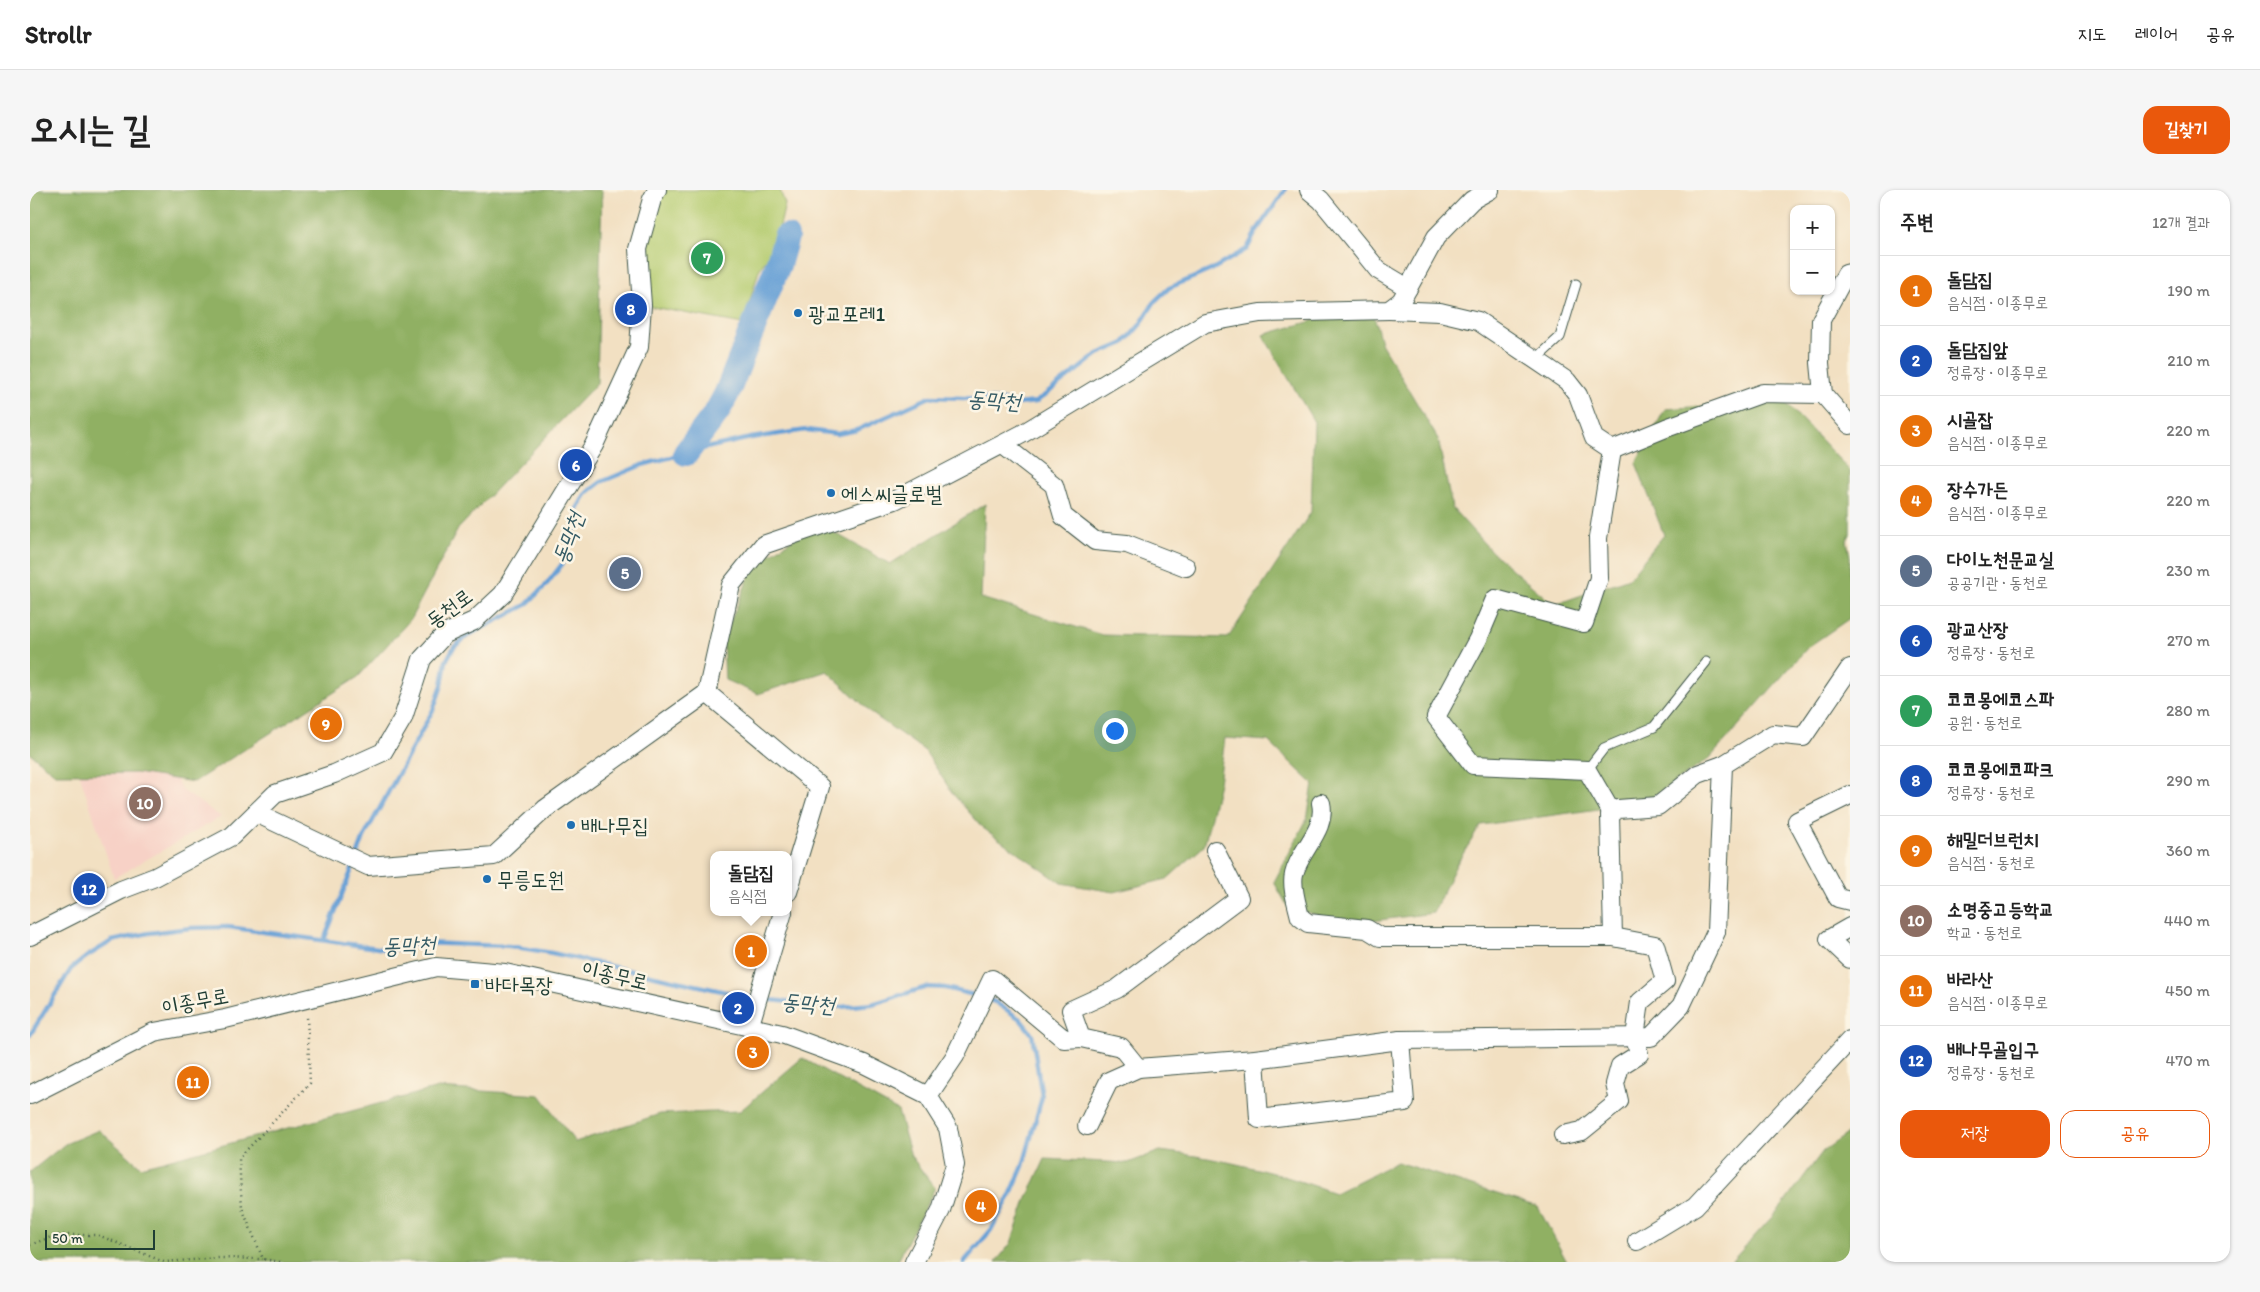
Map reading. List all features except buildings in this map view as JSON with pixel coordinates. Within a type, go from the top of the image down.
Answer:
[{"type":"street","name":"동천로","points":[[30,936],[121,890],[155,877],[232,836],[275,794],[334,774],[383,752],[403,718],[422,659],[445,634],[474,621],[503,594],[594,445],[639,347],[642,305],[638,249],[652,199],[657,190]]},
{"type":"street","points":[[1309,190],[1321,200],[1378,270],[1408,288]]},
{"type":"street","points":[[1389,310],[1401,301],[1436,237],[1472,200],[1490,190]]},
{"type":"street","points":[[1850,273],[1846,274],[1821,320],[1823,394],[1850,424]]},
{"type":"street","points":[[256,813],[368,866],[494,856],[544,809],[707,693],[731,585],[763,546],[895,500],[1003,445],[1205,323],[1260,313],[1389,310],[1440,312],[1478,321],[1566,381],[1578,395],[1594,438],[1612,450]]},
{"type":"street","points":[[1612,450],[1666,428],[1763,393],[1823,394]]},
{"type":"street","points":[[1003,445],[1054,485],[1063,516],[1094,541],[1127,544],[1186,567]]},
{"type":"street","points":[[1612,450],[1598,538],[1599,578],[1584,623],[1495,599],[1478,639],[1436,717],[1473,766],[1587,770],[1612,813]]},
{"type":"street","points":[[1613,937],[1610,815],[1618,809],[1658,806],[1698,774],[1723,765],[1773,734],[1802,737],[1850,668]]},
{"type":"street","points":[[707,693],[820,787],[792,879]]},
{"type":"street","points":[[1087,1126],[1109,1081],[1138,1068],[1255,1059],[1400,1040],[1651,1037],[1681,1006],[1716,932],[1723,765]]},
{"type":"street","points":[[1850,795],[1797,821],[1838,898],[1850,901]]},
{"type":"street","points":[[1321,803],[1322,819],[1317,831],[1302,852],[1294,876],[1300,916],[1308,922],[1367,929],[1380,937],[1613,937],[1655,945],[1665,981],[1640,1002],[1635,1037],[1639,1054],[1620,1066],[1615,1084],[1618,1101],[1582,1131],[1563,1135]]},
{"type":"street","points":[[1080,1038],[1071,1010],[1117,989],[1240,898],[1216,850]]},
{"type":"street","points":[[749,1028],[781,916]]},
{"type":"street","points":[[1850,927],[1829,939],[1850,959]]},
{"type":"street","name":"이종무로","points":[[30,1096],[154,1032],[225,1019],[436,967],[505,973],[782,1034],[864,1064],[928,1096]]},
{"type":"street","points":[[914,1262],[940,1210],[955,1166],[948,1128],[928,1096],[955,1056],[992,980],[1064,1040],[1080,1038],[1121,1047],[1138,1068]]},
{"type":"street","points":[[1255,1059],[1259,1119],[1405,1102],[1400,1040]]},
{"type":"street","points":[[1636,1241],[1696,1206],[1850,1040]]},
{"type":"lane","points":[[1535,361],[1560,337],[1576,284]]},
{"type":"lane","points":[[1587,770],[1604,748],[1654,726],[1706,662]]},
{"type":"path","points":[[263,1259],[242,1208],[239,1158],[310,1082],[306,999]]},
{"type":"path","points":[[30,1245],[56,1235],[98,1234],[164,1262],[220,1258],[263,1259],[280,1262]]},
{"type":"shaded area","points":[[158,746],[182,790],[221,817],[114,878],[76,764]]},
{"type":"green space","points":[[30,190],[602,190],[597,383],[458,529],[410,620],[358,677],[194,782],[136,773],[55,774],[30,753]]},
{"type":"green space","points":[[657,190],[780,190],[785,204],[775,247],[759,270],[743,324],[642,305],[652,199]]},
{"type":"green space","points":[[1371,304],[1381,343],[1438,439],[1452,508],[1492,552],[1554,605],[1629,578],[1664,535],[1636,463],[1665,409],[1783,400],[1850,471],[1850,534],[1847,540],[1850,557],[1850,618],[1808,647],[1709,759],[1643,803],[1481,825],[1456,865],[1433,913],[1350,924],[1288,907],[1274,882],[1307,819],[1313,784],[1268,741],[1225,738],[1219,783],[1204,846],[1167,879],[1114,892],[1061,883],[983,828],[953,794],[925,751],[874,715],[827,671],[758,694],[725,680],[723,639],[754,565],[817,523],[890,564],[985,504],[981,598],[1102,635],[1228,638],[1311,512],[1314,422],[1263,335]]},
{"type":"green space","points":[[802,1058],[898,1111],[911,1156],[935,1188],[897,1262],[30,1262],[30,1172],[65,1144],[99,1130],[141,1167],[438,1088],[540,1095],[575,1142],[660,1114],[740,1111]]},
{"type":"green space","points":[[1850,1132],[1850,1262],[1731,1262],[1782,1206],[1823,1151]]},
{"type":"green space","points":[[1160,1151],[1249,1167],[1335,1193],[1397,1162],[1538,1207],[1567,1262],[996,1262],[1011,1243],[1027,1198],[1045,1159],[1128,1163]]},
{"type":"waterway","name":"동막천","points":[[357,856],[364,837],[433,710],[442,685],[446,661],[454,647],[469,635],[526,605],[546,585],[563,563],[574,534],[578,507],[587,493],[601,482],[642,465],[751,438],[807,430],[837,434],[857,430],[930,397],[998,399],[1018,404],[1036,402],[1098,354],[1124,343],[1140,325],[1155,301],[1169,288],[1211,270],[1247,249],[1257,230],[1285,190]]},
{"type":"waterway","name":"동막천","points":[[686,453],[717,412],[727,393],[778,265],[786,237]]},
{"type":"waterway","name":"동막천","points":[[324,940],[354,864]]},
{"type":"waterway","name":"동막천","points":[[30,1035],[71,969],[86,957],[112,941],[149,933],[191,928],[228,927],[392,950],[419,943],[509,946],[552,953],[753,998]]},
{"type":"waterway","name":"동막천","points":[[760,999],[841,1007],[872,1004],[927,987],[945,988],[978,996]]},
{"type":"waterway","name":"동막천","points":[[964,1262],[991,1230],[1009,1198],[1023,1166],[1042,1097],[1032,1034],[1020,1019],[995,1002],[986,999]]},
{"type":"place","name":"코코몽에코스파","points":[[707,258]]},
{"type":"place","name":"코코몽에코파크","points":[[631,309]]},
{"type":"place","name":"광교포레1","points":[[798,313]]},
{"type":"place","name":"광교산장","points":[[576,465]]},
{"type":"place","name":"에스씨글로벌","points":[[831,493]]},
{"type":"place","name":"다이노천문교실","points":[[625,573]]},
{"type":"place","name":"해밀더브런치","points":[[326,724]]},
{"type":"place","name":"소명중고등학교","points":[[145,803]]},
{"type":"place","name":"배나무집","points":[[571,825]]},
{"type":"place","name":"무릉도원","points":[[487,879]]},
{"type":"place","name":"배나무골입구","points":[[89,889]]},
{"type":"place","name":"돌담집","points":[[751,951]]},
{"type":"place","name":"바다목장","points":[[475,984]]},
{"type":"place","name":"돌담집앞","points":[[738,1008]]},
{"type":"place","name":"시골잡","points":[[753,1052]]},
{"type":"place","name":"바라산","points":[[193,1082]]},
{"type":"place","name":"장수가든","points":[[981,1206]]}]
